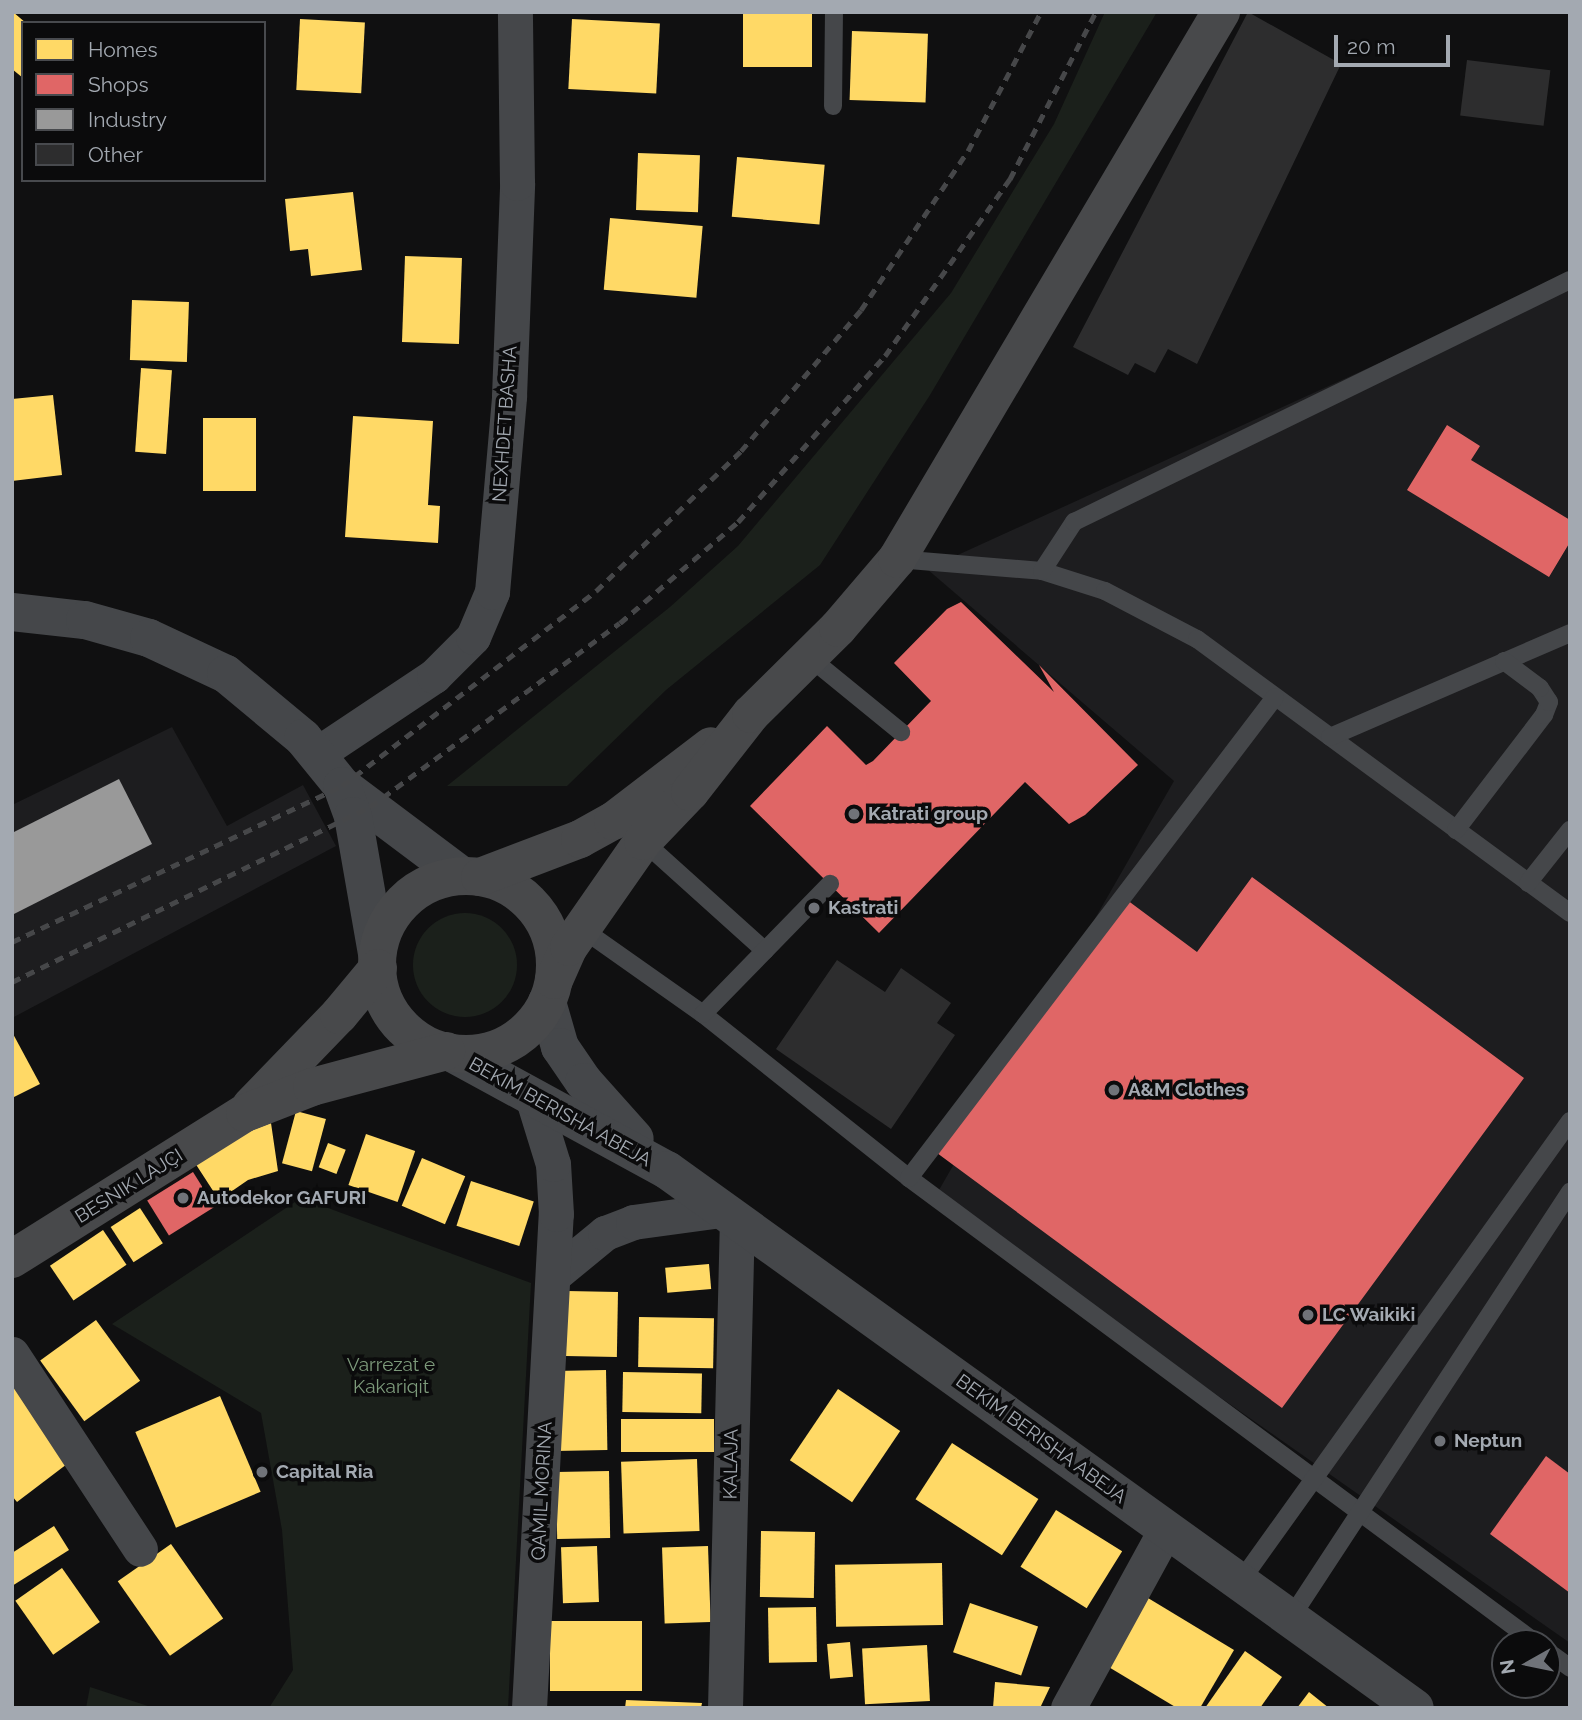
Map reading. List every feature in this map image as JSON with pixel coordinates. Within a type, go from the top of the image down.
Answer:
[{"type":"main road","points":[[751,715],[613,821],[547,854],[471,876],[434,881],[413,893],[396,909],[378,961],[384,1001],[396,1021],[412,1037],[450,1053],[499,1048],[519,1037],[550,991],[581,928],[643,841],[690,792],[751,715],[809,657],[897,559],[1221,12]]},
{"type":"main road","points":[[471,876],[503,884],[538,913],[549,934],[550,991]]},
{"type":"main road","name":"BESNIK LAJÇI","points":[[245,1113],[378,961]]},
{"type":"main road","name":"BESNIK LAJÇI","points":[[12,1259],[245,1113],[312,1087],[450,1053]]},
{"type":"street","name":"NEXHDET BASHA","points":[[317,754],[435,676],[473,637],[492,592],[509,396],[517,183],[515,12]]},
{"type":"street","points":[[12,612],[85,620],[192,656],[265,704],[317,754],[342,786],[471,876]]},
{"type":"street","points":[[342,786],[353,816],[378,961]]},
{"type":"street","name":"BEKIM BERISHA ABEJA","points":[[550,991],[560,1047],[584,1082],[667,1170]]},
{"type":"street","name":"BEKIM BERISHA ABEJA","points":[[450,1053],[667,1170],[1415,1708]]},
{"type":"street","name":"QAMIL MORINA","points":[[529,1708],[555,1274],[553,1164],[533,1096]]},
{"type":"street","points":[[555,1274],[605,1233],[632,1222],[729,1215]]},
{"type":"street","name":"KALAJA","points":[[725,1708],[729,1215]]},
{"type":"street","points":[[12,1354],[140,1549]]},
{"type":"street","points":[[1068,1708],[1166,1529]]},
{"type":"lane","points":[[833,106],[834,12]]},
{"type":"lane","points":[[1042,571],[1074,522],[1570,280]]},
{"type":"lane","points":[[897,559],[1042,571],[1105,591],[1197,639],[1570,913]]},
{"type":"lane","points":[[1330,737],[1570,633]]},
{"type":"lane","points":[[809,657],[901,732]]},
{"type":"lane","points":[[1456,830],[1549,702],[1540,688],[1504,661]]},
{"type":"lane","points":[[909,1178],[1275,697]]},
{"type":"lane","points":[[1528,883],[1570,830]]},
{"type":"lane","points":[[643,841],[765,951]]},
{"type":"lane","points":[[703,1014],[830,884]]},
{"type":"lane","points":[[581,928],[703,1014],[909,1178],[1517,1629]]},
{"type":"lane","points":[[1240,1582],[1316,1481],[1570,1121]]},
{"type":"lane","points":[[1290,1619],[1570,1192]]},
{"type":"shaded area","points":[[1570,276],[1570,1643],[1561,1637],[1561,1629],[1550,1629],[935,1197],[1174,781],[927,569]]},
{"type":"shaded area","points":[[172,727],[227,826],[303,785],[336,846],[12,1018],[12,805]]},
{"type":"green space","points":[[1105,12],[1157,12],[930,395],[820,565],[666,690],[567,786],[447,786],[670,607],[738,546],[951,293],[1054,124]]},
{"type":"green space","points":[[465,913],[485,917],[502,928],[513,945],[517,965],[513,985],[502,1002],[485,1013],[465,1017],[445,1013],[428,1002],[417,985],[413,965],[417,945],[428,928],[445,917]]},
{"type":"green space","name":"Varrezat e Kakariqit","points":[[301,1198],[531,1283],[508,1708],[269,1708],[293,1670],[282,1530],[261,1413],[112,1324]]},
{"type":"green space","points":[[90,1687],[154,1708],[86,1708]]},
{"type":"building: Homes","points":[[13,12],[24,21],[21,21],[21,76],[12,69]]},
{"type":"building: Homes","points":[[743,12],[812,12],[812,67],[743,67]]},
{"type":"building: Homes","points":[[300,19],[365,22],[361,93],[296,90]]},
{"type":"building: Homes","points":[[572,19],[660,24],[656,94],[568,89]]},
{"type":"building: Homes","points":[[852,31],[928,34],[926,103],[850,100]]},
{"type":"building: Homes","points":[[638,153],[700,155],[698,212],[636,210]]},
{"type":"building: Homes","points":[[737,157],[825,165],[819,224],[732,217]]},
{"type":"building: Homes","points":[[353,192],[362,270],[311,276],[308,249],[290,251],[285,199]]},
{"type":"building: Homes","points":[[610,218],[703,226],[696,298],[604,290]]},
{"type":"building: Homes","points":[[405,256],[462,258],[459,344],[402,342]]},
{"type":"building: Homes","points":[[132,300],[189,302],[187,362],[130,360]]},
{"type":"building: Homes","points":[[141,368],[172,370],[166,454],[135,452]]},
{"type":"building: Homes","points":[[53,395],[62,475],[12,481],[12,399]]},
{"type":"building: Homes","points":[[353,416],[433,421],[428,505],[440,506],[438,543],[345,537]]},
{"type":"building: Homes","points":[[203,418],[256,418],[256,491],[203,491]]},
{"type":"building: Homes","points":[[12,1032],[40,1084],[12,1098]]},
{"type":"building: Homes","points":[[296,1111],[326,1119],[312,1171],[282,1163]]},
{"type":"building: Homes","points":[[271,1123],[278,1171],[248,1180],[219,1200],[195,1163],[232,1138]]},
{"type":"building: Homes","points":[[366,1134],[415,1151],[398,1202],[348,1185]]},
{"type":"building: Homes","points":[[328,1143],[346,1150],[336,1174],[319,1167]]},
{"type":"building: Homes","points":[[422,1158],[465,1176],[445,1224],[402,1206]]},
{"type":"building: Homes","points":[[471,1181],[534,1201],[519,1246],[456,1226]]},
{"type":"building: Homes","points":[[140,1208],[163,1243],[134,1262],[111,1227]]},
{"type":"building: Homes","points":[[103,1230],[126,1265],[73,1301],[50,1266]]},
{"type":"building: Homes","points":[[709,1264],[711,1289],[667,1293],[665,1268]]},
{"type":"building: Homes","points":[[567,1291],[618,1292],[617,1357],[566,1356]]},
{"type":"building: Homes","points":[[639,1317],[714,1318],[713,1368],[638,1367]]},
{"type":"building: Homes","points":[[96,1320],[140,1381],[84,1421],[40,1361]]},
{"type":"building: Homes","points":[[606,1370],[607,1450],[555,1451],[554,1371]]},
{"type":"building: Homes","points":[[623,1372],[702,1373],[701,1413],[622,1412]]},
{"type":"building: Homes","points":[[12,1382],[71,1461],[17,1502],[12,1496]]},
{"type":"building: Homes","points":[[838,1389],[900,1431],[852,1502],[790,1460]]},
{"type":"building: Homes","points":[[220,1396],[261,1492],[176,1528],[135,1432]]},
{"type":"building: Homes","points":[[621,1419],[714,1419],[714,1452],[621,1452]]},
{"type":"building: Homes","points":[[952,1443],[1038,1499],[1002,1555],[916,1499]]},
{"type":"building: Homes","points":[[697,1459],[700,1531],[624,1534],[621,1462]]},
{"type":"building: Homes","points":[[609,1471],[610,1538],[557,1539],[556,1472]]},
{"type":"building: Homes","points":[[1056,1510],[1122,1551],[1087,1608],[1020,1567]]},
{"type":"building: Homes","points":[[54,1526],[69,1550],[12,1586],[12,1553]]},
{"type":"building: Homes","points":[[761,1531],[815,1532],[814,1598],[760,1597]]},
{"type":"building: Homes","points":[[171,1544],[223,1619],[170,1656],[118,1581]]},
{"type":"building: Homes","points":[[597,1546],[599,1602],[563,1603],[561,1547]]},
{"type":"building: Homes","points":[[708,1546],[711,1622],[665,1624],[662,1548]]},
{"type":"building: Homes","points":[[942,1563],[943,1625],[836,1627],[835,1565]]},
{"type":"building: Homes","points":[[62,1568],[100,1622],[53,1655],[15,1601]]},
{"type":"building: Homes","points":[[1148,1598],[1234,1650],[1200,1708],[1177,1708],[1107,1666]]},
{"type":"building: Homes","points":[[970,1603],[1038,1626],[1021,1676],[953,1652]]},
{"type":"building: Homes","points":[[816,1607],[817,1662],[769,1663],[768,1608]]},
{"type":"building: Homes","points":[[550,1621],[642,1621],[642,1691],[550,1691]]},
{"type":"building: Homes","points":[[850,1642],[853,1677],[830,1679],[827,1644]]},
{"type":"building: Homes","points":[[927,1645],[930,1701],[865,1704],[862,1648]]},
{"type":"building: Homes","points":[[1245,1651],[1282,1677],[1260,1708],[1205,1708]]},
{"type":"building: Homes","points":[[995,1682],[1050,1687],[1040,1708],[993,1708]]},
{"type":"building: Homes","points":[[1309,1692],[1329,1708],[1297,1708]]},
{"type":"building: Homes","points":[[626,1700],[702,1703],[701,1708],[625,1708]]},
{"type":"building: Shops","points":[[1447,425],[1480,446],[1471,460],[1570,520],[1570,542],[1549,577],[1407,490]]},
{"type":"building: Shops","points":[[961,602],[1054,692],[1039,665],[1138,765],[1085,815],[1069,824],[1025,782],[879,933],[750,806],[827,726],[866,765],[873,761],[931,701],[894,663],[947,609]]},
{"type":"building: Shops","points":[[1252,877],[1524,1078],[1282,1408],[937,1153],[1123,897],[1197,952]]},
{"type":"building: Shops","points":[[193,1172],[215,1207],[169,1235],[147,1201]]},
{"type":"building: Shops","points":[[1546,1456],[1570,1474],[1570,1593],[1490,1534]]},
{"type":"building: Industry","points":[[119,779],[152,844],[12,915],[12,833]]},
{"type":"building: Other","points":[[1248,12],[1341,64],[1197,364],[1168,349],[1155,373],[1135,363],[1128,375],[1073,347]]},
{"type":"building: Other","points":[[1467,60],[1550,70],[1544,126],[1460,116]]},
{"type":"building: Other","points":[[837,960],[885,992],[901,968],[951,1003],[937,1023],[955,1035],[891,1129],[776,1049]]},
{"type":"railway","points":[[12,942],[342,786],[596,591],[741,451],[861,310],[968,151],[1041,12]]},
{"type":"railway","points":[[12,982],[370,807],[620,623],[738,522],[885,356],[1010,179],[1096,12]]},
{"type":"place","name":"Katrati group","points":[[854,814]]},
{"type":"place","name":"Kastrati","points":[[814,908]]},
{"type":"place","name":"A&M Clothes","points":[[1114,1090]]},
{"type":"place","name":"Autodekor GAFURI","points":[[183,1198]]},
{"type":"place","name":"LC Waikiki","points":[[1308,1315]]},
{"type":"place","name":"Neptun","points":[[1440,1441]]},
{"type":"place","name":"Capital Ria","points":[[262,1472]]}]
